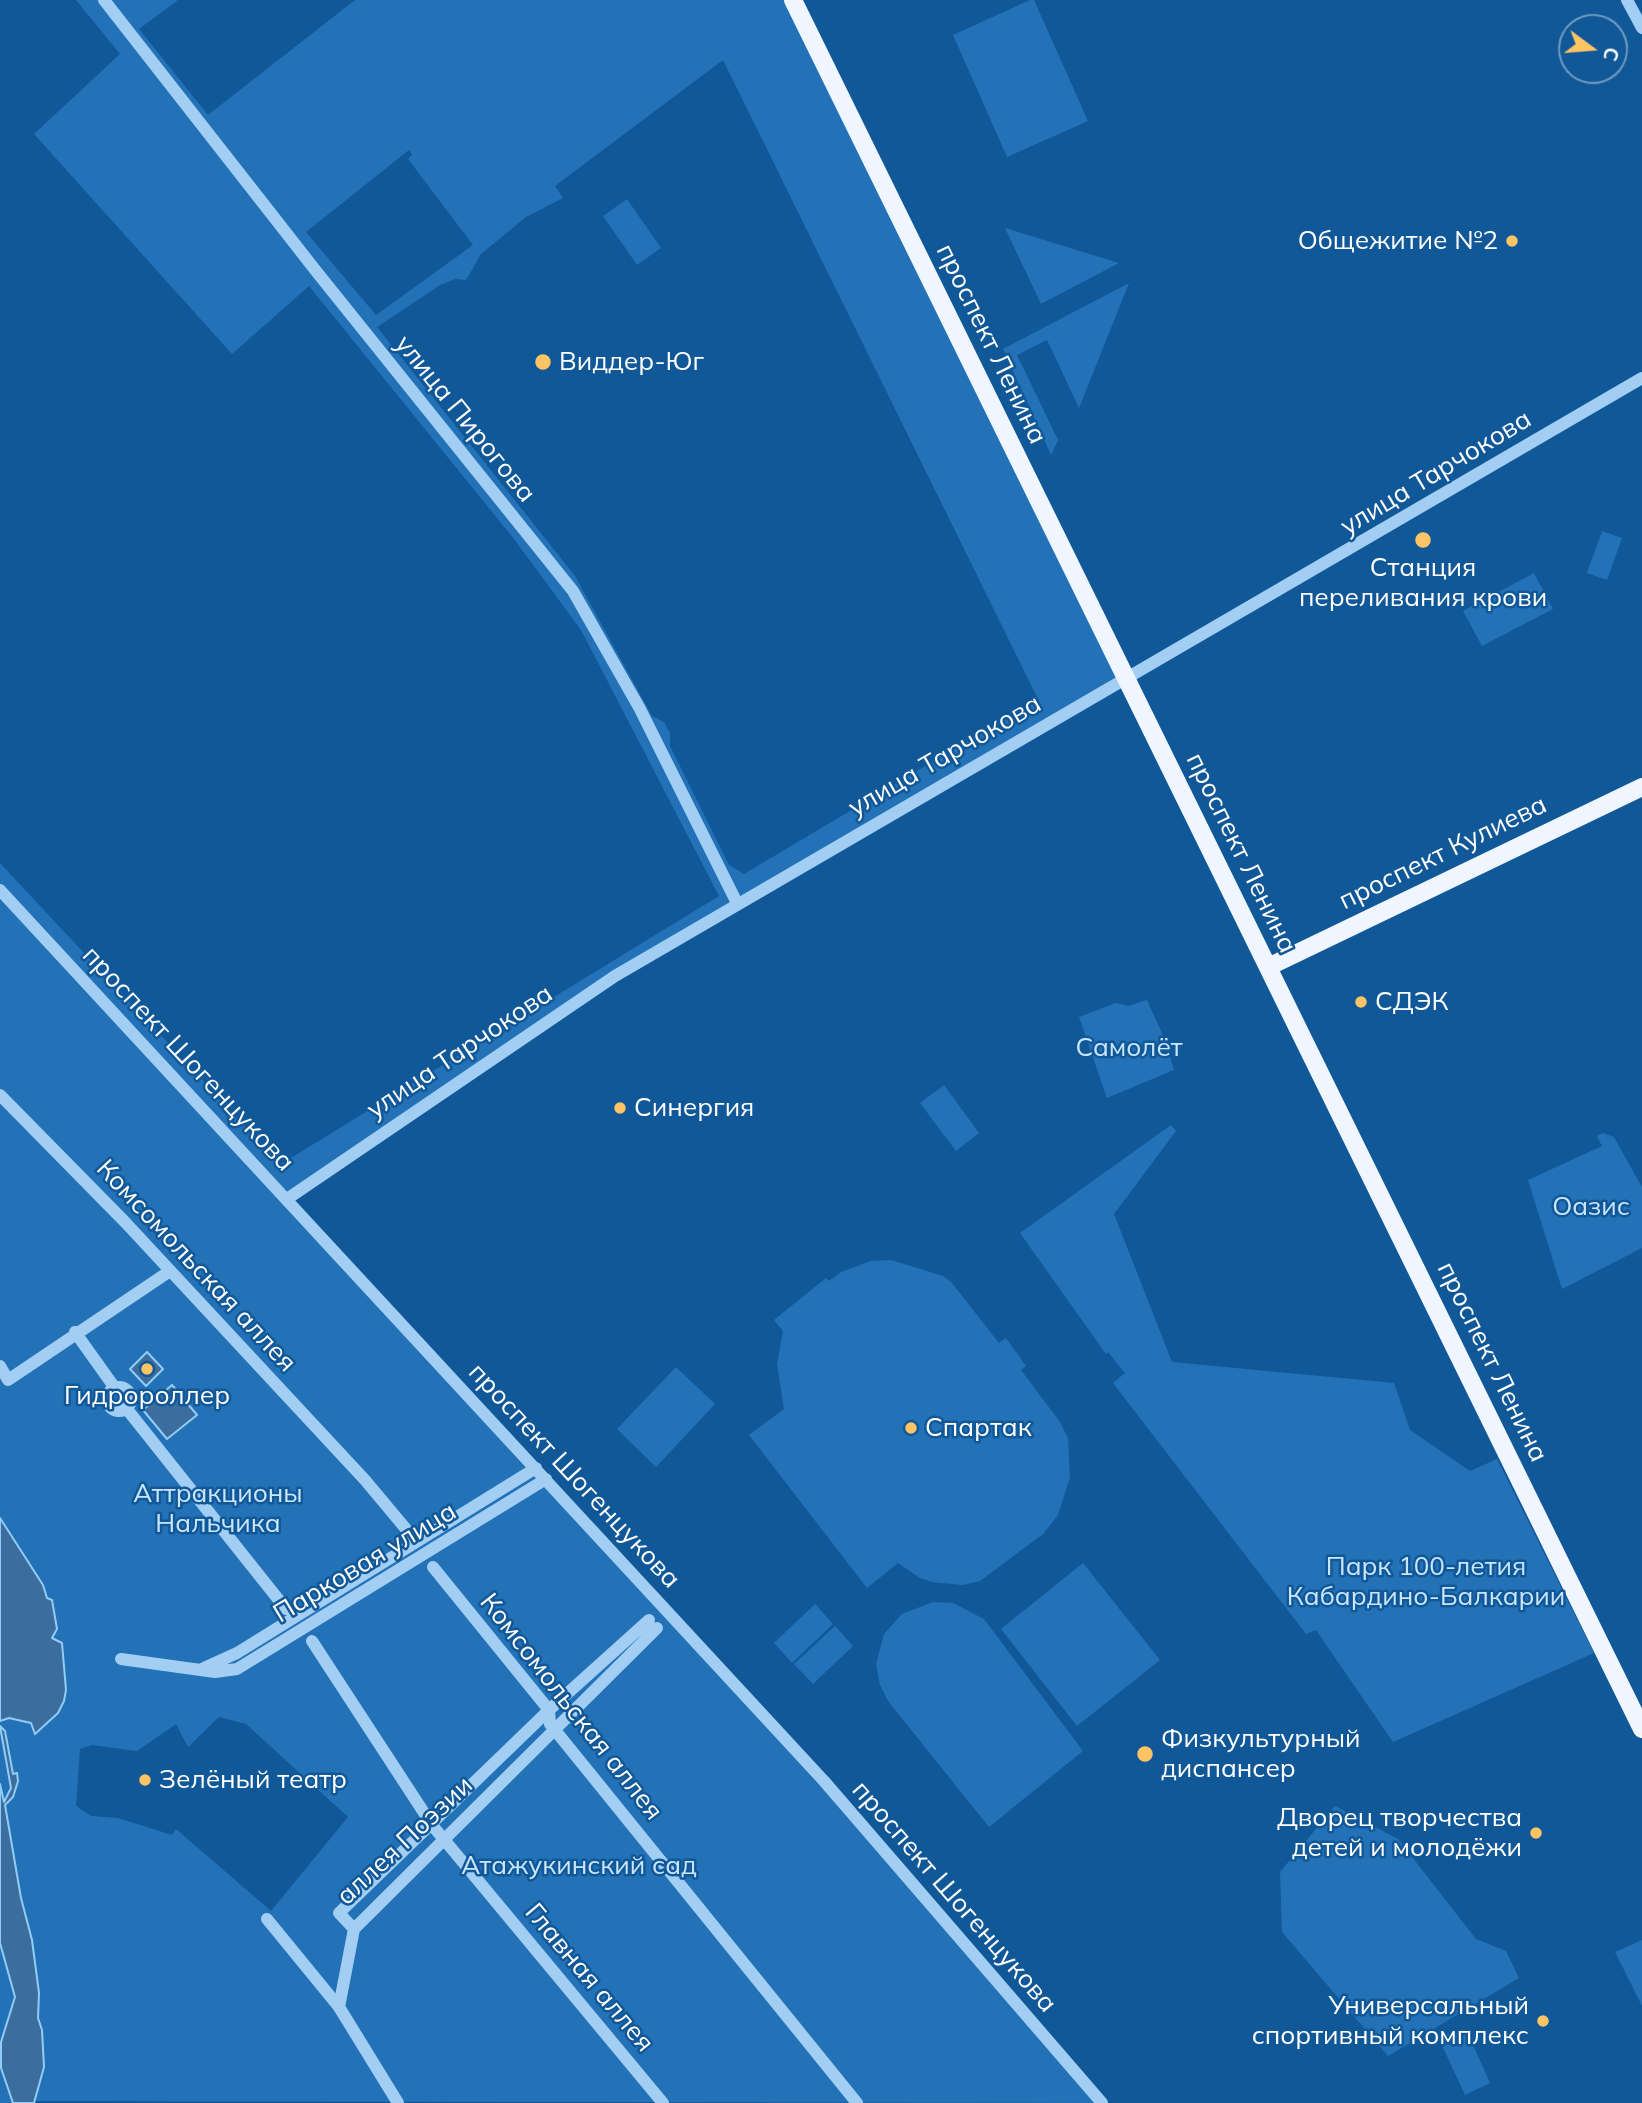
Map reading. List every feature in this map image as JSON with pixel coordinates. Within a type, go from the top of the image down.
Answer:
[{"type":"main road","name":"проспект Ленина","points":[[793,0],[1642,1729]]},
{"type":"main road","name":"проспект Кулиева","points":[[1268,967],[1642,787]]},
{"type":"street","name":"улица Пирогова","points":[[104,0],[316,271],[573,591],[640,709],[737,903]]},
{"type":"street","points":[[1627,0],[1642,28]]},
{"type":"street","name":"улица Тарчокова","points":[[287,1199],[560,1011],[737,903],[1642,378]]},
{"type":"street","name":"проспект Шогенцукова","points":[[0,890],[824,1781],[1102,2103]]},
{"type":"street","name":"Комсомольская аллея","points":[[0,1095],[170,1271],[365,1480],[411,1535]]},
{"type":"street","points":[[0,1366],[8,1380],[75,1332],[170,1271]]},
{"type":"street","points":[[75,1332],[115,1388],[123,1388],[129,1394],[130,1401],[126,1408],[286,1609]]},
{"type":"street","name":"Парковая улица","points":[[204,1668],[237,1653],[536,1468]]},
{"type":"street","name":"Парковая улица","points":[[121,1659],[169,1667],[204,1668],[215,1672],[237,1669],[546,1479]]},
{"type":"street","name":"Комсомольская аллея","points":[[433,1567],[549,1710],[548,1717],[556,1729],[857,2103]]},
{"type":"street","name":"аллея Поэзии","points":[[653,1624],[556,1729],[354,1928],[339,1913],[549,1710],[653,1624]]},
{"type":"street","name":"Главная аллея","points":[[312,1640],[432,1825],[663,2103]]},
{"type":"street","points":[[267,1919],[339,2007],[398,2103]]},
{"type":"street","points":[[339,2007],[354,1928]]},
{"type":"green space","name":"Атажукинский сад","points":[[76,0],[178,0],[139,29],[208,115],[355,0],[793,0],[1126,678],[737,903],[287,1199],[824,1781],[1102,2103],[33,2101],[44,2067],[42,2030],[38,2018],[39,1993],[32,1940],[21,1898],[0,1784],[0,863],[281,1164],[719,896],[581,630],[514,539],[309,286],[232,354],[34,134],[120,54]],"holes":[[[723,60],[1038,699],[744,874],[729,865],[670,746],[670,733],[664,722],[652,716],[575,576],[377,327],[440,285],[455,279],[466,280],[481,254],[526,217],[563,198],[555,186]],[[409,150],[412,155],[408,159],[473,245],[376,315],[306,232]],[[219,1717],[246,1724],[348,1817],[271,1911],[176,1829],[172,1835],[118,1818],[91,1816],[76,1806],[80,1749],[92,1745],[137,1751],[176,1724],[188,1747]]]},
{"type":"green space","points":[[1034,0],[1088,121],[1007,157],[953,35]]},
{"type":"green space","points":[[627,199],[661,248],[637,265],[603,216]]},
{"type":"green space","points":[[1005,228],[1119,263],[1041,304]]},
{"type":"green space","points":[[1129,283],[1079,408],[1047,340],[1017,355],[1058,440],[1051,455],[1003,349]]},
{"type":"green space","points":[[1602,531],[1622,538],[1607,580],[1587,573]]},
{"type":"green space","points":[[1534,573],[1553,609],[1482,646],[1463,611]]},
{"type":"green space","name":"Самолёт","points":[[1147,1000],[1165,1040],[1174,1070],[1107,1098],[1079,1017],[1116,1003],[1128,1006]]},
{"type":"green space","points":[[944,1085],[979,1133],[956,1151],[920,1103]]},
{"type":"green space","name":"Парк 100-летия Кабардино-Балкарии","points":[[1171,1125],[1176,1131],[1114,1214],[1172,1362],[1394,1383],[1410,1430],[1470,1471],[1497,1459],[1594,1653],[1393,1742],[1316,1630],[1306,1634],[1113,1383],[1125,1373],[1108,1352],[1106,1354],[1020,1233]]},
{"type":"green space","name":"Оазис","points":[[1603,1133],[1614,1137],[1642,1187],[1642,1248],[1562,1289],[1528,1180],[1602,1146],[1597,1136]]},
{"type":"green space","name":"Спартак","points":[[891,1260],[943,1276],[952,1283],[999,1343],[1006,1338],[1026,1366],[1021,1370],[1060,1422],[1068,1438],[1070,1477],[1058,1515],[1043,1534],[980,1581],[963,1585],[932,1582],[920,1578],[898,1563],[867,1588],[749,1435],[784,1409],[777,1364],[783,1331],[774,1320],[826,1278],[829,1281],[841,1272],[871,1261]]},
{"type":"green space","points":[[676,1367],[715,1404],[656,1467],[617,1429]]},
{"type":"green space","points":[[1083,1563],[1160,1660],[1077,1726],[1001,1629]]},
{"type":"green space","points":[[933,1602],[953,1603],[984,1619],[1083,1751],[989,1827],[888,1701],[880,1685],[876,1664],[884,1634],[902,1614]]},
{"type":"green space","points":[[815,1604],[833,1624],[792,1663],[774,1643]]},
{"type":"green space","points":[[835,1626],[853,1646],[813,1684],[794,1664]]},
{"type":"green space","points":[[1335,1806],[1398,1839],[1476,1939],[1506,1951],[1519,1978],[1388,2056],[1282,1932],[1280,1872]]},
{"type":"green space","points":[[1642,1940],[1642,2006],[1615,1952]]},
{"type":"green space","points":[[0,1943],[15,1997],[1,2042],[1,2068],[13,2103],[0,2103]]},
{"type":"green space","points":[[1466,2029],[1490,2083],[1465,2095],[1440,2041]]},
{"type":"shaded area","name":"Гидророллер","points":[[147,1352],[163,1369],[146,1386],[130,1369]]},
{"type":"shaded area","points":[[172,1385],[197,1415],[167,1439],[143,1410]]},
{"type":"shaded area","points":[[0,1518],[43,1585],[47,1598],[52,1600],[57,1629],[52,1638],[62,1643],[66,1690],[64,1701],[58,1713],[35,1734],[31,1723],[9,1718],[0,1721]]},
{"type":"shaded area","points":[[0,1726],[5,1731],[13,1774],[17,1773],[18,1781],[13,1797],[5,1805],[21,1898],[32,1940],[39,1993],[38,2018],[42,2030],[44,2067],[34,2103],[13,2103],[1,2068],[1,2042],[15,1997],[0,1943],[0,1784],[4,1802],[11,1788]]},
{"type":"place","name":"Общежитие №2","points":[[1512,241]]},
{"type":"place","name":"Виддер-Юг","points":[[543,362]]},
{"type":"place","name":"Станция переливания крови","points":[[1423,540]]},
{"type":"place","name":"СДЭК","points":[[1361,1002]]},
{"type":"place","name":"Синергия","points":[[620,1108]]},
{"type":"place","name":"Гидророллер","points":[[147,1369]]},
{"type":"place","name":"Спартак","points":[[911,1428]]},
{"type":"place","name":"Физкультурный диспансер","points":[[1145,1754]]},
{"type":"place","name":"Зелёный театр","points":[[145,1780]]},
{"type":"place","name":"Дворец творчества детей и молодёжи","points":[[1536,1833]]},
{"type":"place","name":"Универсальный спортивный комплекс","points":[[1543,2021]]},
{"type":"park label","name":"Аттракционы Нальчика","points":[[218,1509]]}]
